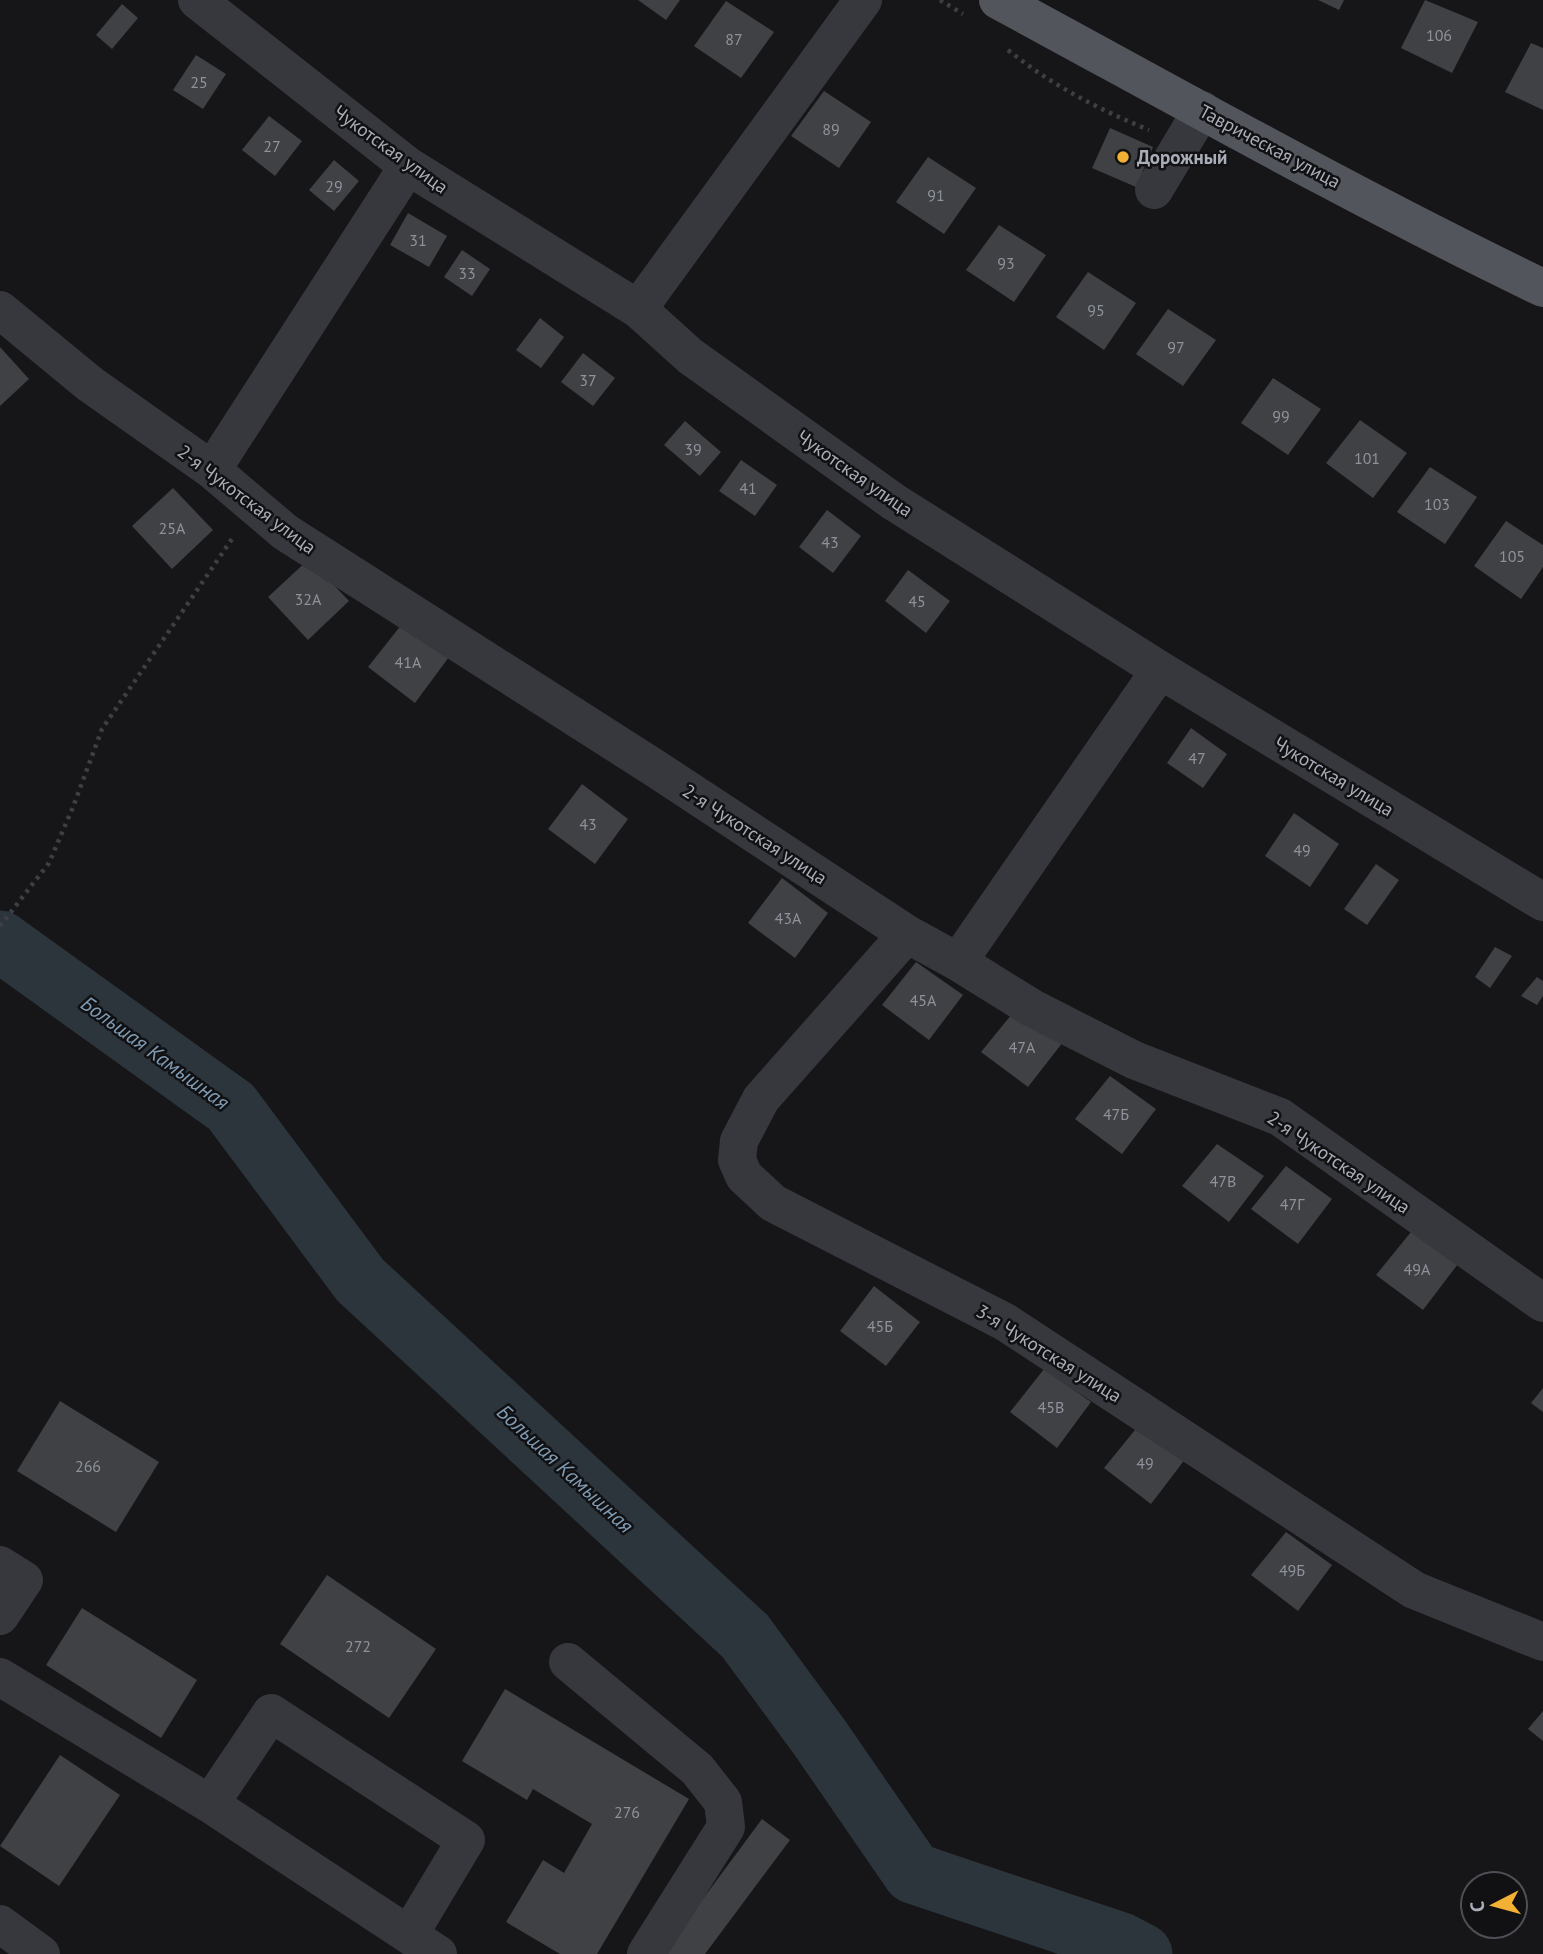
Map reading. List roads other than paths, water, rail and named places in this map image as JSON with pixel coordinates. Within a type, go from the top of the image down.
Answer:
[{"type":"main road","name":"Таврическая улица","points":[[984,10],[1202,110],[1543,288]]},
{"type":"street","name":"Чукотская улица","points":[[197,0],[408,166],[638,309],[690,356],[894,502],[1160,670],[1543,902]]},
{"type":"street","points":[[638,309],[863,0]]},
{"type":"street","points":[[1154,190],[1202,110]]},
{"type":"street","points":[[212,470],[408,166]]},
{"type":"street","name":"2-я Чукотская улица","points":[[0,310],[90,384],[212,470],[285,532],[653,767],[907,934],[1032,1008],[1133,1060],[1279,1117],[1543,1303]]},
{"type":"street","points":[[958,962],[1160,670]]},
{"type":"street","name":"3-я Чукотская улица","points":[[907,934],[761,1099],[739,1141],[737,1160],[744,1177],[773,1203],[1005,1322],[1414,1590],[1543,1642]]},
{"type":"street","points":[[0,1565],[24,1580],[0,1616]]},
{"type":"street","points":[[568,1662],[697,1769],[723,1802],[726,1827],[646,1954]]},
{"type":"street","points":[[0,1677],[210,1804],[424,1944],[467,1840],[271,1713],[210,1804]]},
{"type":"street","points":[[0,1924],[41,1954]]},
{"type":"waterway","name":"Большая Камышная","points":[[0,941],[231,1107],[360,1280],[745,1636],[820,1738],[913,1873],[1121,1943],[1142,1954]]},
{"type":"place","name":"Дорожный","points":[[1123,157]]}]
